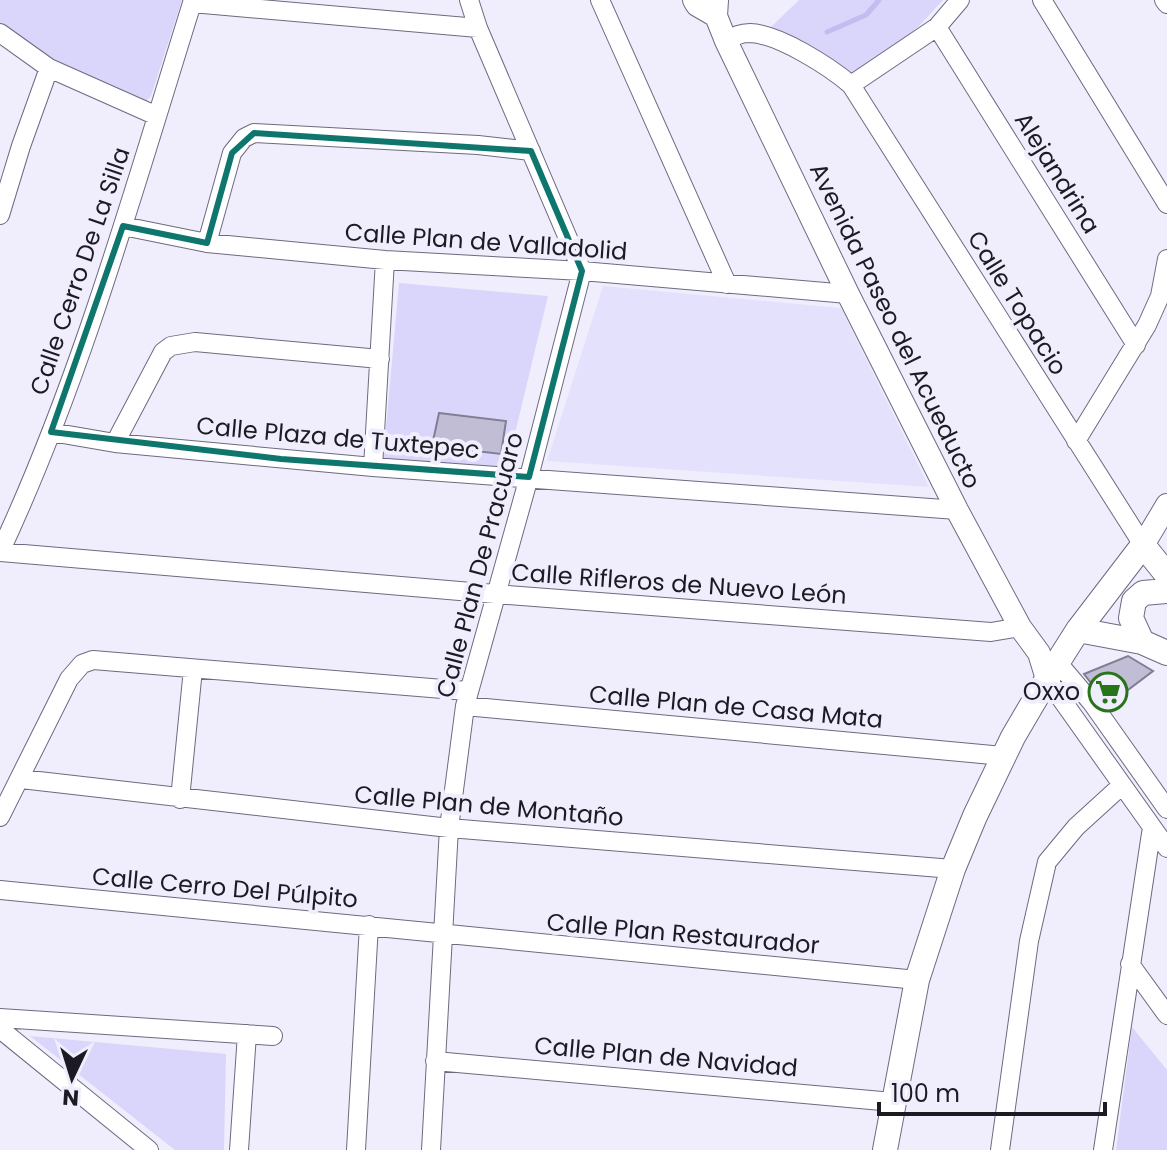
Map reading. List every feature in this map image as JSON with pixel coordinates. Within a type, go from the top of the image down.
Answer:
[{"type":"main road","points":[[885,1150],[917,980],[953,869],[1003,756],[1048,665],[1143,545],[1167,575]]},
{"type":"main road","points":[[1142,642],[1131,618],[1134,601],[1143,593],[1167,591]]},
{"type":"main road","points":[[1078,630],[1142,642],[1167,653]]},
{"type":"street","points":[[469,0],[478,28],[582,271]]},
{"type":"street","points":[[600,0],[727,284]]},
{"type":"street","points":[[726,41],[739,34],[763,35],[826,67],[851,85],[937,27],[960,0]]},
{"type":"street","points":[[1042,0],[1167,204]]},
{"type":"street","points":[[192,1],[478,28]]},
{"type":"street","name":"Calle Cerro De La Silla","points":[[0,552],[29,491],[123,226],[192,1]]},
{"type":"street","name":"Avenida Paseo del Acueducto","points":[[706,4],[848,294],[1020,627],[1048,665],[1121,786],[1167,848]]},
{"type":"street","name":"Alejandrina","points":[[937,27],[1136,345]]},
{"type":"street","points":[[0,33],[49,68],[157,116]]},
{"type":"street","points":[[0,215],[4,186],[49,68]]},
{"type":"street","name":"Calle Topacio","points":[[851,85],[1143,545]]},
{"type":"street","points":[[207,243],[232,153],[244,138],[254,133],[463,144],[531,151]]},
{"type":"street","name":"Calle Plan de Valladolid","points":[[123,226],[207,243],[385,260],[582,271],[848,294]]},
{"type":"street","points":[[1076,441],[1136,345],[1160,296],[1167,259]]},
{"type":"street","points":[[373,467],[385,260]]},
{"type":"street","name":"Calle Plan De Pracuaro","points":[[431,1150],[449,828],[466,698],[529,477],[582,271]]},
{"type":"street","points":[[115,443],[156,361],[171,346],[195,342],[380,359]]},
{"type":"street","name":"Calle Plaza de Tuxtepec","points":[[51,432],[115,443],[373,467],[957,510]]},
{"type":"street","points":[[1143,545],[1167,505]]},
{"type":"street","name":"Calle Rifleros de Nuevo León","points":[[0,552],[991,632],[1020,627]]},
{"type":"street","name":"Calle Plan de Casa Mata","points":[[21,779],[75,670],[93,660],[1003,756]]},
{"type":"street","name":"Avenida Paseo del Acueducto","points":[[1048,665],[1092,703],[1167,809]]},
{"type":"street","points":[[180,799],[193,669]]},
{"type":"street","points":[[0,817],[21,779]]},
{"type":"street","name":"Calle Plan de Montaño","points":[[21,779],[449,828],[953,869]]},
{"type":"street","points":[[1000,1150],[1029,941],[1047,862],[1076,827],[1121,786]]},
{"type":"street","points":[[1103,1150],[1152,827]]},
{"type":"street","name":"Calle Cerro Del Púlpito","points":[[0,890],[369,925],[444,936]]},
{"type":"street","points":[[356,1150],[369,925]]},
{"type":"street","name":"Calle Plan Restaurador","points":[[444,936],[917,980]]},
{"type":"street","points":[[1130,964],[1167,1015]]},
{"type":"street","points":[[0,1018],[273,1036]]},
{"type":"street","points":[[0,1029],[149,1150]]},
{"type":"street","points":[[239,1150],[247,1034]]},
{"type":"street","name":"Calle Plan de Navidad","points":[[435,1061],[893,1102]]},
{"type":"highlighted area","points":[[254,133],[531,151],[582,271],[529,477],[281,459],[51,432],[123,226],[207,243],[232,153]]},
{"type":"shaded area","points":[[0,0],[182,0],[151,96],[144,104],[49,63],[0,26]]},
{"type":"shaded area","points":[[799,0],[943,0],[919,26],[848,85],[781,44],[770,28]]},
{"type":"shaded area","points":[[399,283],[548,296],[506,471],[383,461]]},
{"type":"shaded area","points":[[603,286],[841,308],[929,487],[547,461]]},
{"type":"shaded area","points":[[1132,1027],[1167,1070],[1167,1150],[1116,1150]]},
{"type":"shaded area","points":[[30,1036],[226,1054],[224,1150],[175,1150]]},
{"type":"building","points":[[439,413],[506,421],[501,454],[432,446]]},
{"type":"building","name":"Oxxo","points":[[1128,656],[1153,671],[1108,705],[1084,674]]},
{"type":"waterway","points":[[827,32],[866,15],[879,0]]},
{"type":"place","name":"Oxxo","points":[[1108,692]]}]
